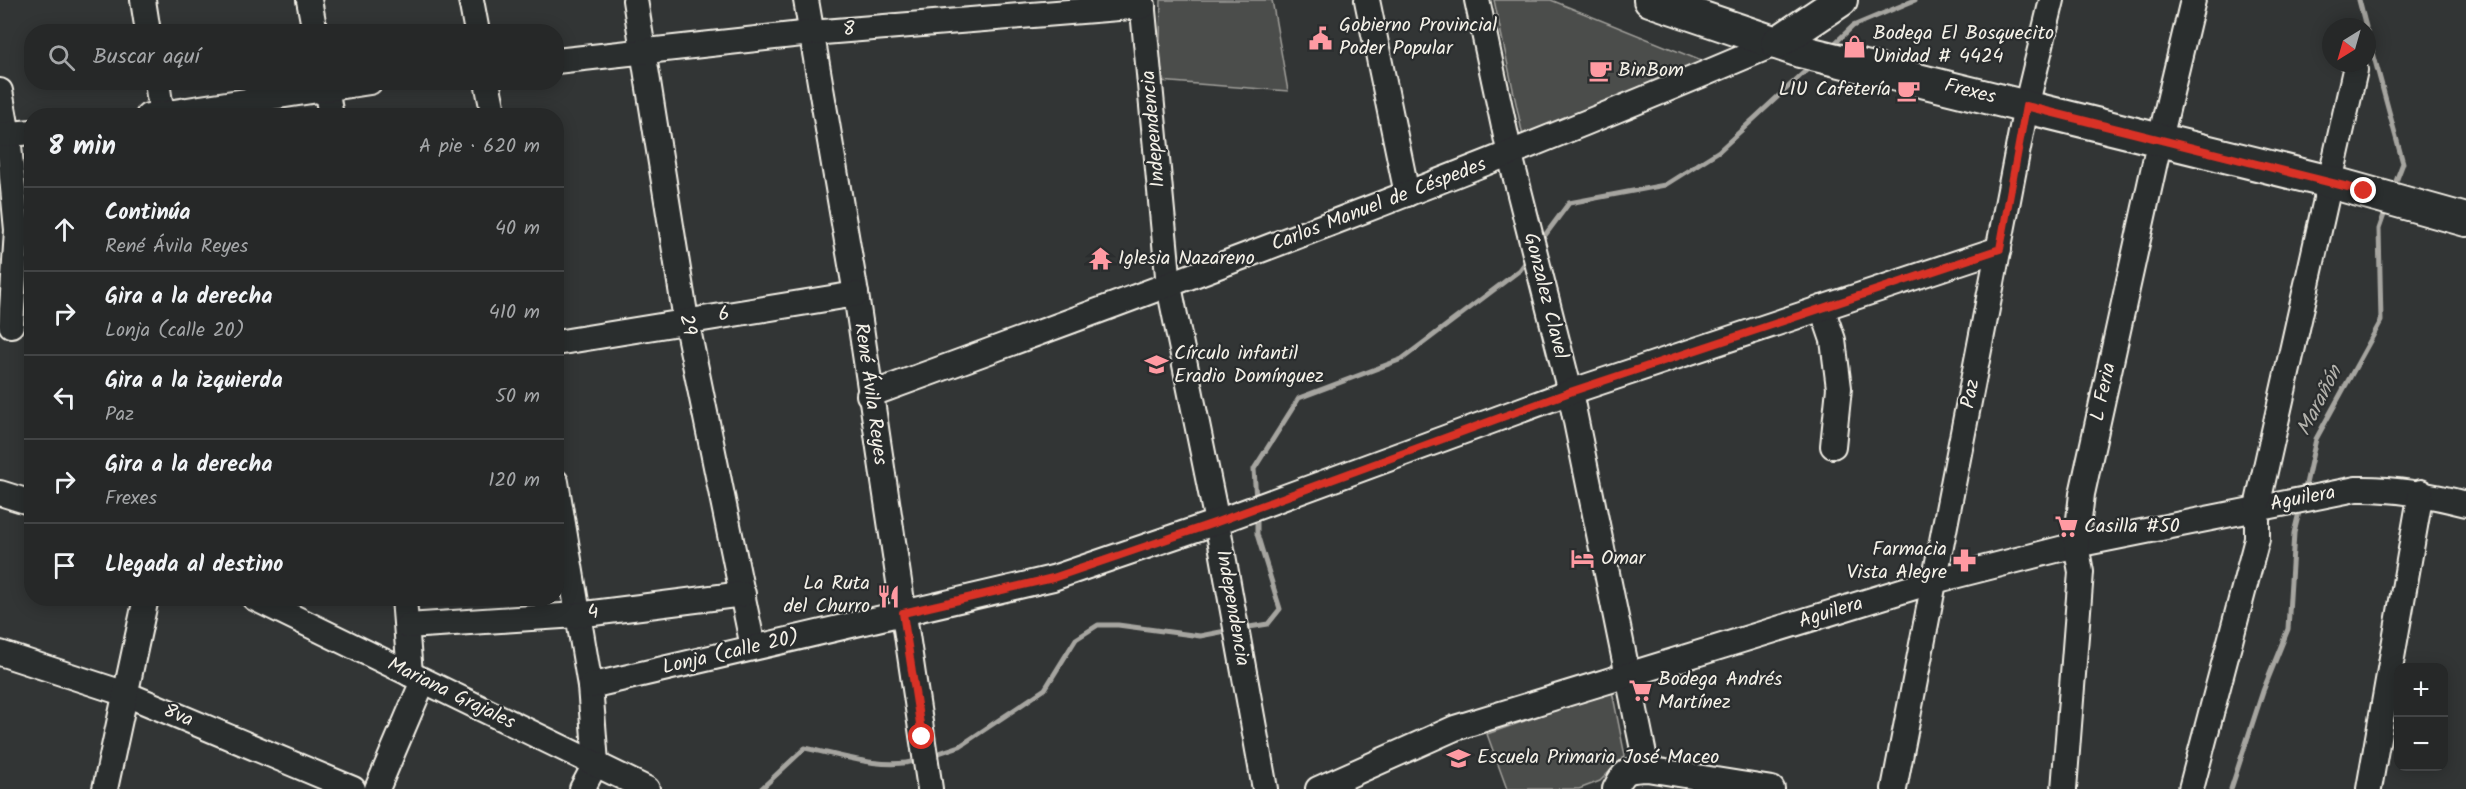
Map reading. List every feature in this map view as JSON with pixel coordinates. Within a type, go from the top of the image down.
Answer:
[{"type":"main road","name":"Frexes","points":[[1650,0],[1788,47],[2330,182],[2466,220]]},
{"type":"main road","name":"Carlos Manuel de Céspedes","points":[[1788,47],[1841,0]]},
{"type":"street","points":[[143,0],[147,24]]},
{"type":"street","points":[[309,0],[314,24]]},
{"type":"street","points":[[471,0],[476,24]]},
{"type":"street","name":"29","points":[[635,0],[686,320],[753,647]]},
{"type":"street","name":"René Ávila Reyes","points":[[806,0],[856,294],[869,395],[928,781]]},
{"type":"street","points":[[1367,0],[1407,194]]},
{"type":"street","name":"Gonzalez Clavel","points":[[1477,0],[1510,155],[1570,392],[1647,768]]},
{"type":"street","name":"Paz","points":[[1894,789],[2026,106],[2052,0]]},
{"type":"street","name":"L Feria","points":[[2064,789],[2081,572],[2076,545],[2082,495],[2193,0]]},
{"type":"street","name":"8","points":[[564,60],[811,33],[1142,3]]},
{"type":"street","name":"Independencia","points":[[1142,3],[1169,286],[1217,522],[1265,789]]},
{"type":"street","name":"Carlos Manuel de Céspedes","points":[[869,395],[1169,286],[1788,47]]},
{"type":"street","points":[[2191,789],[2257,539],[2257,507],[2355,72]]},
{"type":"street","points":[[157,90],[158,108]]},
{"type":"street","points":[[197,108],[298,90]]},
{"type":"street","points":[[327,90],[330,108]]},
{"type":"street","points":[[489,90],[492,108]]},
{"type":"street","points":[[0,91],[13,134],[17,230],[14,325]]},
{"type":"street","name":"Lonja (calle 20)","points":[[590,686],[1053,578],[1217,522],[1570,392],[2000,249]]},
{"type":"street","name":"6","points":[[564,342],[856,294]]},
{"type":"street","points":[[1822,308],[1833,340],[1839,388],[1833,446]]},
{"type":"street","name":"Aguilera","points":[[1318,789],[1455,728],[1934,581],[2076,545],[2356,489],[2387,488],[2421,492],[2466,504]]},
{"type":"street","points":[[2369,789],[2421,492]]},
{"type":"street","points":[[0,493],[24,500]]},
{"type":"street","points":[[564,533],[590,686],[596,763],[582,789]]},
{"type":"street","name":"4","points":[[407,626],[577,615],[743,594]]},
{"type":"street","points":[[105,789],[144,606]]},
{"type":"street","name":"Mariana Grajales","points":[[270,606],[647,789]]},
{"type":"street","points":[[377,789],[416,677],[405,606]]},
{"type":"street","name":"8va","points":[[0,653],[126,694],[353,789]]},
{"type":"street","points":[[1615,789],[1625,772],[1630,769],[1647,768],[1772,789]]},
{"type":"shaded area","points":[[1161,0],[1272,0],[1288,91],[1159,81]]},
{"type":"shaded area","points":[[1494,0],[1551,0],[1709,64],[1524,141]]},
{"type":"shaded area","points":[[1612,691],[1625,756],[1600,781],[1579,789],[1507,789],[1487,734]]},
{"type":"waterway","points":[[1831,47],[1853,26],[1915,0]]},
{"type":"waterway","name":"Marañón","points":[[2359,0],[2364,18]]},
{"type":"waterway","name":"Marañón","points":[[2376,64],[2403,163],[2393,189]]},
{"type":"waterway","points":[[1540,242],[1569,203],[1665,185],[1719,151],[1811,66]]},
{"type":"waterway","name":"Marañón","points":[[2304,493],[2316,439],[2381,321],[2379,229],[2386,209]]},
{"type":"waterway","points":[[1256,500],[1254,469],[1299,398],[1402,359],[1520,270],[1528,259]]},
{"type":"waterway","name":"Marañón","points":[[2231,789],[2263,691],[2288,629],[2294,533],[2300,508]]},
{"type":"waterway","points":[[1243,628],[1268,624],[1280,609],[1257,534],[1257,516]]},
{"type":"waterway","points":[[933,755],[960,746],[1045,689],[1076,639],[1098,625],[1118,625],[1200,636],[1231,630]]},
{"type":"waterway","points":[[761,789],[805,748],[877,763],[905,763],[918,760]]},
{"type":"place","name":"Gobierno Provincial Poder Popular","points":[[1321,38]]},
{"type":"place","name":"Bodega El Bosquecito Unidad # 4424","points":[[1855,46]]},
{"type":"place","name":"BinBom","points":[[1600,71]]},
{"type":"place","name":"LIU Cafetería","points":[[1909,90]]},
{"type":"place","name":"Iglesia Nazareno","points":[[1100,259]]},
{"type":"place","name":"Círculo infantil Eradio Domínguez","points":[[1156,365]]},
{"type":"place","name":"Casilla #50","points":[[2066,527]]},
{"type":"place","name":"Omar","points":[[1583,559]]},
{"type":"place","name":"Farmacia Vista Alegre","points":[[1965,561]]},
{"type":"place","name":"La Ruta del Churro","points":[[888,596]]},
{"type":"place","name":"Bodega Andrés Martínez","points":[[1640,691]]},
{"type":"place","name":"Escuela Primaria José Maceo","points":[[1459,758]]},
{"type":"route","points":[[922,737],[903,613],[1053,578],[1217,522],[1570,392],[2000,249],[2026,106],[2364,191]]}]
